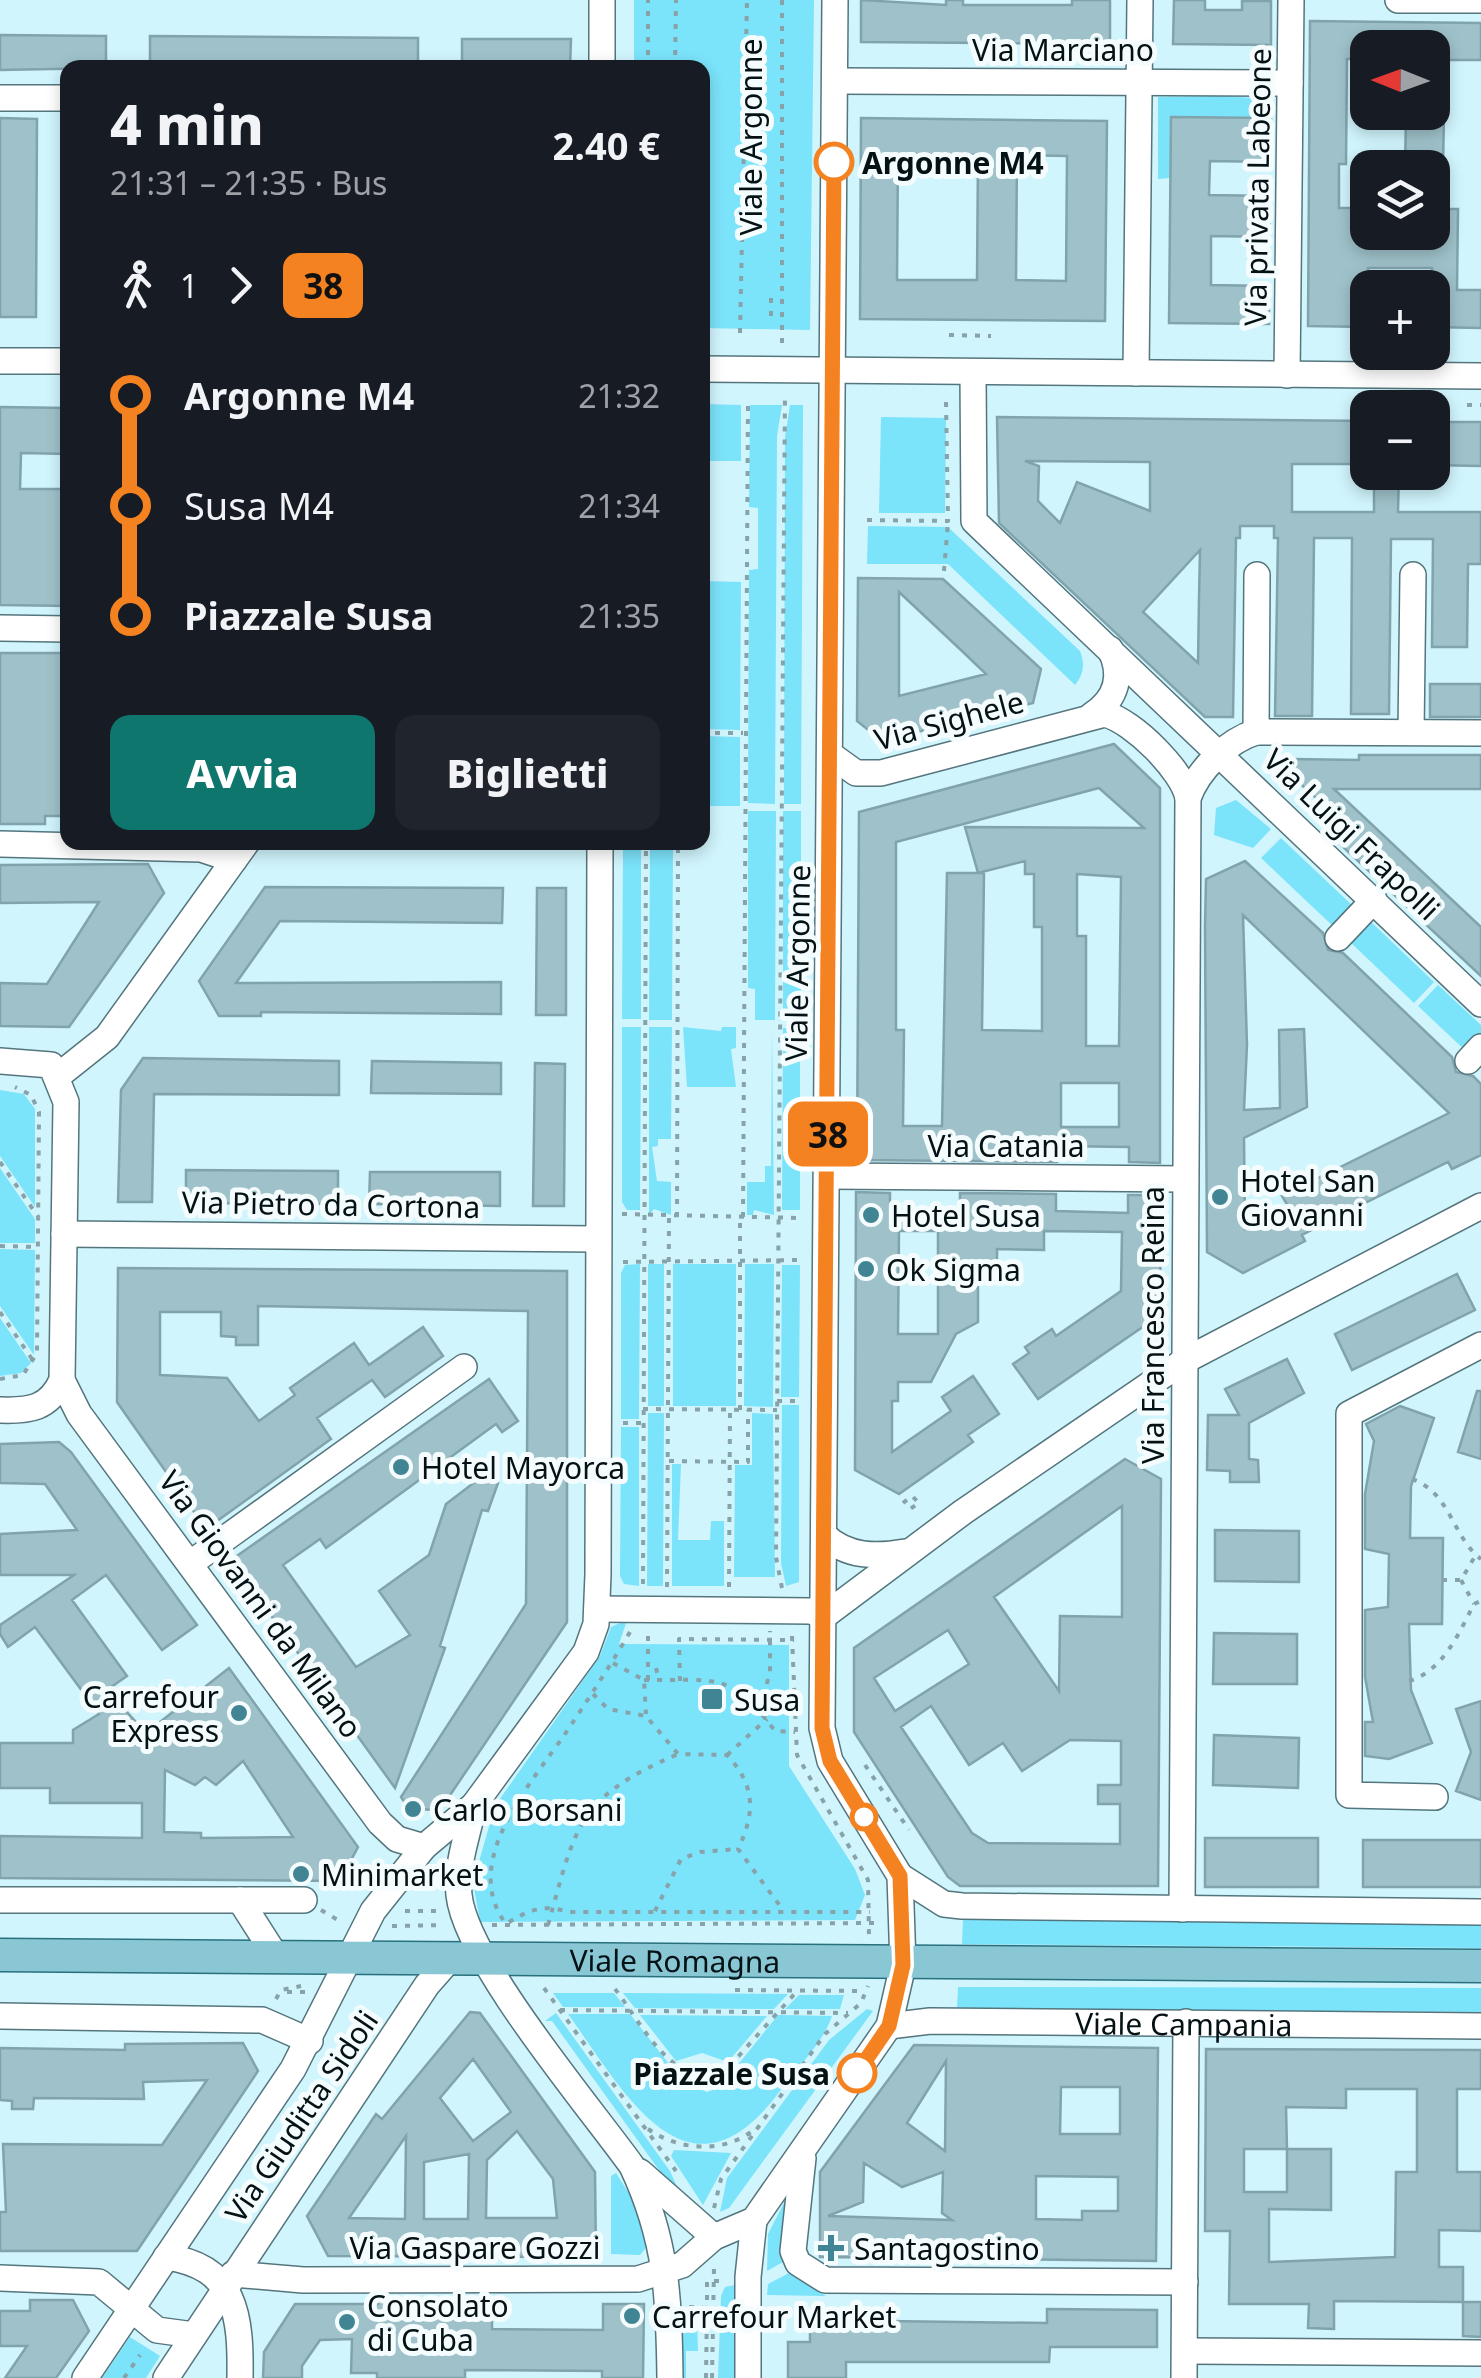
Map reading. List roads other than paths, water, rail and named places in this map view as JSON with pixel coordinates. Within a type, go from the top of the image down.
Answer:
[{"type":"main road","name":"Viale Romagna","points":[[0,1955],[287,1979],[349,1959],[903,1965]]},
{"type":"main road","name":"Viale Campania","points":[[903,1965],[1481,1966]]},
{"type":"street","points":[[602,0],[602,60]]},
{"type":"street","name":"Viale Argonne","points":[[824,1616],[823,1260],[828,1176],[835,0]]},
{"type":"street","points":[[1128,373],[1140,0]]},
{"type":"street","name":"Via privata Labeone","points":[[1287,375],[1292,0]]},
{"type":"street","points":[[1398,0],[1481,0]]},
{"type":"street","name":"Via Marciano","points":[[835,80],[1290,83]]},
{"type":"street","points":[[0,98],[60,98]]},
{"type":"street","points":[[0,361],[60,362]]},
{"type":"street","points":[[710,369],[1481,376]]},
{"type":"street","name":"Via Luigi Frapolli","points":[[974,372],[974,521],[1481,1004]]},
{"type":"street","points":[[1257,575],[1256,732],[1481,733]]},
{"type":"street","points":[[1411,732],[1413,575]]},
{"type":"street","points":[[0,628],[60,629]]},
{"type":"street","points":[[1092,714],[1108,702],[1118,681],[1110,649]]},
{"type":"street","points":[[1092,714],[1111,715],[1126,724],[1180,774],[1188,798]]},
{"type":"street","name":"Via Sighele","points":[[831,755],[856,773],[882,773],[1092,714]]},
{"type":"street","name":"Via Luigi Frapolli","points":[[1221,753],[1256,732]]},
{"type":"street","points":[[1188,798],[1196,780],[1221,753]]},
{"type":"street","name":"Via Francesco Reina","points":[[1182,1909],[1188,798]]},
{"type":"street","points":[[0,844],[60,845]]},
{"type":"street","points":[[0,2016],[272,2012],[310,2040],[373,1911],[424,1847],[474,1804],[586,1652],[597,1609],[600,850]]},
{"type":"street","points":[[58,1076],[107,1037],[240,851]]},
{"type":"street","points":[[1338,938],[1374,900]]},
{"type":"street","points":[[0,1060],[45,1062],[58,1076],[66,1102],[62,1380],[57,1392],[38,1408],[0,1410]]},
{"type":"street","name":"Via Catania","points":[[828,1176],[1184,1179]]},
{"type":"street","points":[[597,1609],[824,1616],[910,1550],[1184,1361],[1481,1206]]},
{"type":"street","name":"Via Pietro da Cortona","points":[[64,1234],[598,1239]]},
{"type":"street","points":[[1434,1796],[1348,1795],[1349,1414],[1481,1344]]},
{"type":"street","points":[[191,1564],[464,1367]]},
{"type":"street","name":"Via Giovanni da Milano","points":[[62,1380],[79,1414],[380,1823],[397,1839],[424,1847]]},
{"type":"street","points":[[825,1536],[835,1546],[867,1555],[910,1550]]},
{"type":"street","points":[[824,1616],[825,1749],[900,1876],[944,1904],[1481,1912]]},
{"type":"street","points":[[474,1804],[458,1882],[457,1918],[632,2166],[658,2225],[666,2272],[670,2378]]},
{"type":"street","points":[[748,2378],[748,2277],[754,2220],[889,2026],[903,1965],[900,1876]]},
{"type":"street","points":[[240,1900],[287,1979]]},
{"type":"street","points":[[2,1903],[304,1900]]},
{"type":"street","name":"Via Giuditta Sidoli","points":[[166,2378],[448,1960]]},
{"type":"street","name":"Viale Campania","points":[[889,2026],[930,2021],[1481,2026]]},
{"type":"street","points":[[1184,2378],[1186,2022]]},
{"type":"street","name":"Via Giuditta Sidoli","points":[[85,2378],[310,2040]]},
{"type":"street","points":[[807,2143],[791,2238],[798,2263],[825,2280],[1185,2282]]},
{"type":"street","points":[[632,2166],[714,2219],[754,2220]]},
{"type":"street","points":[[666,2272],[714,2219]]},
{"type":"street","points":[[166,2257],[229,2280],[282,2277]]},
{"type":"street","name":"Via Gaspare Gozzi","points":[[282,2277],[604,2280],[666,2272]]},
{"type":"street","points":[[240,2350],[257,2293],[282,2277]]},
{"type":"street","points":[[0,2278],[99,2282],[157,2330],[194,2335]]},
{"type":"street","points":[[229,2280],[240,2350],[240,2378]]},
{"type":"street","points":[[1184,2351],[1481,2353]]},
{"type":"place","name":"Argonne M4","points":[[834,162]]},
{"type":"place","name":"Hotel San Giovanni","points":[[1220,1197]]},
{"type":"place","name":"Hotel Susa","points":[[871,1215]]},
{"type":"place","name":"Ok Sigma","points":[[866,1269]]},
{"type":"place","name":"Hotel Mayorca","points":[[401,1467]]},
{"type":"place","name":"Susa","points":[[712,1699]]},
{"type":"place","name":"Carrefour Express","points":[[239,1713]]},
{"type":"place","name":"Carlo Borsani","points":[[413,1809]]},
{"type":"place","name":"Minimarket","points":[[301,1874]]},
{"type":"place","name":"Piazzale Susa","points":[[857,2073]]},
{"type":"place","name":"Santagostino","points":[[831,2248]]},
{"type":"place","name":"Carrefour Market","points":[[632,2316]]},
{"type":"place","name":"Consolato di Cuba","points":[[347,2322]]}]
